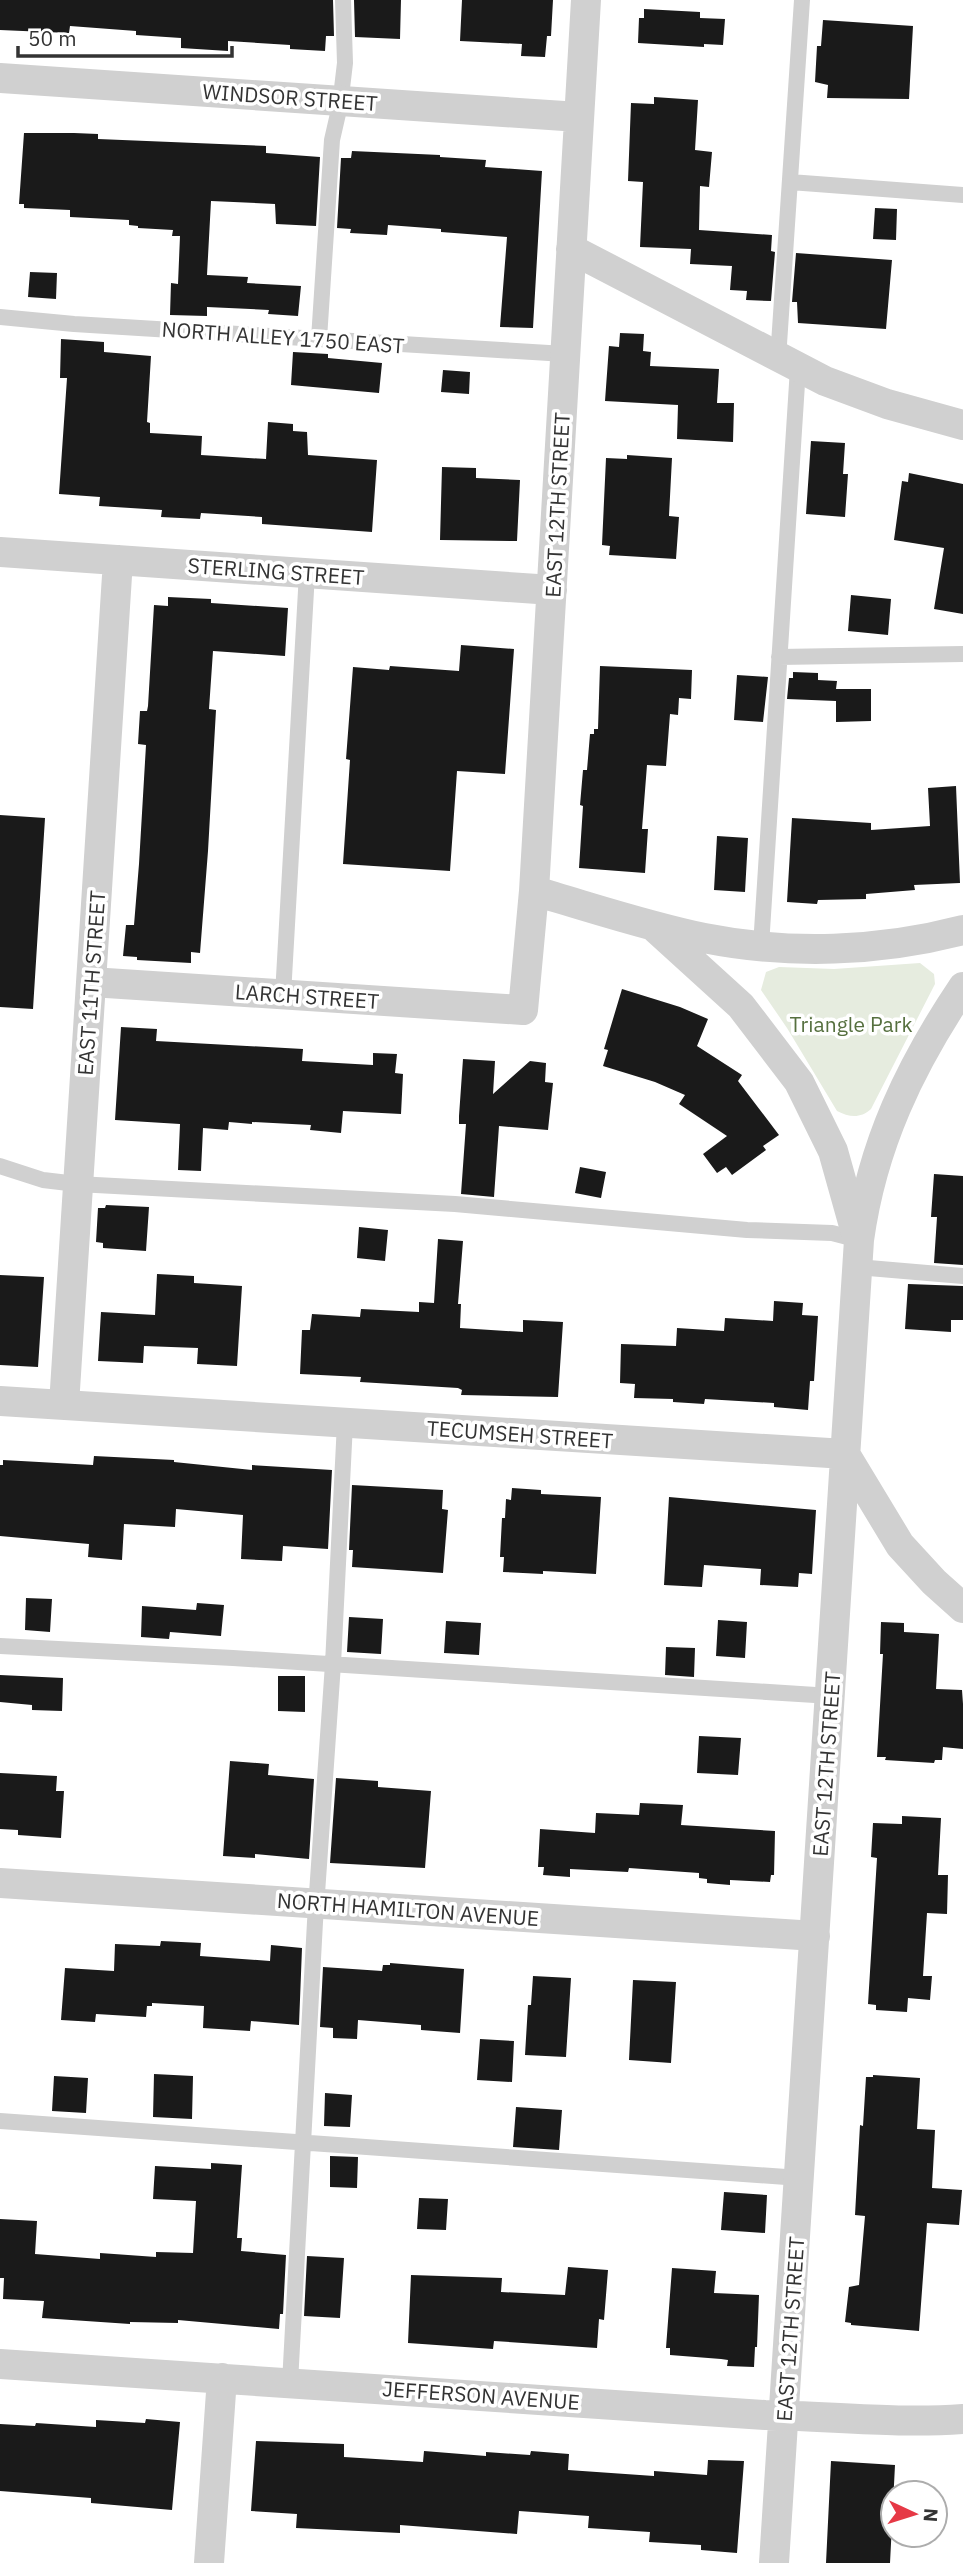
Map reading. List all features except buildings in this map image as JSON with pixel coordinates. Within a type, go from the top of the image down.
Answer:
[{"type":"street","name":"EAST 12TH STREET","points":[[523,1010],[534,891],[586,0]]},
{"type":"street","name":"WINDSOR STREET","points":[[0,78],[579,117]]},
{"type":"street","points":[[571,249],[788,363],[862,395],[963,425]]},
{"type":"street","name":"STERLING STREET","points":[[0,552],[552,590]]},
{"type":"street","name":"EAST 11TH STREET","points":[[64,1405],[118,560]]},
{"type":"street","points":[[534,891],[652,926],[761,946],[863,947],[914,941],[963,930]]},
{"type":"street","points":[[652,926],[741,1006],[799,1082],[833,1151],[858,1254]]},
{"type":"street","name":"LARCH STREET","points":[[91,982],[523,1010]]},
{"type":"street","name":"EAST 12TH STREET","points":[[774,2563],[858,1254],[866,1201],[884,1137],[921,1052],[963,987]]},
{"type":"street","name":"TECUMSEH STREET","points":[[0,1401],[845,1454]]},
{"type":"street","points":[[845,1454],[900,1545],[934,1582],[963,1608]]},
{"type":"street","name":"NORTH HAMILTON AVENUE","points":[[0,1883],[815,1936]]},
{"type":"street","name":"JEFFERSON AVENUE","points":[[0,2364],[784,2415],[906,2420],[963,2419]]},
{"type":"street","points":[[209,2563],[222,2378]]},
{"type":"lane","points":[[319,339],[332,140],[341,101],[345,63],[343,0]]},
{"type":"lane","points":[[761,946],[779,657],[788,363],[790,182],[802,0]]},
{"type":"lane","points":[[790,182],[963,195]]},
{"type":"lane","name":"NORTH ALLEY 1750 EAST","points":[[0,317],[565,354]]},
{"type":"lane","points":[[283,995],[307,573]]},
{"type":"lane","points":[[779,657],[963,654]]},
{"type":"lane","points":[[0,1166],[43,1180],[78,1184],[455,1204],[747,1230],[832,1233],[858,1254],[963,1276]]},
{"type":"lane","points":[[290,2383],[345,1423]]},
{"type":"lane","points":[[0,1646],[831,1696]]},
{"type":"lane","points":[[0,2121],[800,2178]]},
{"type":"green space","name":"Triangle Park","points":[[920,963],[934,974],[935,984],[871,1109],[854,1116],[837,1111],[761,990],[766,972],[779,967],[834,969]]}]
